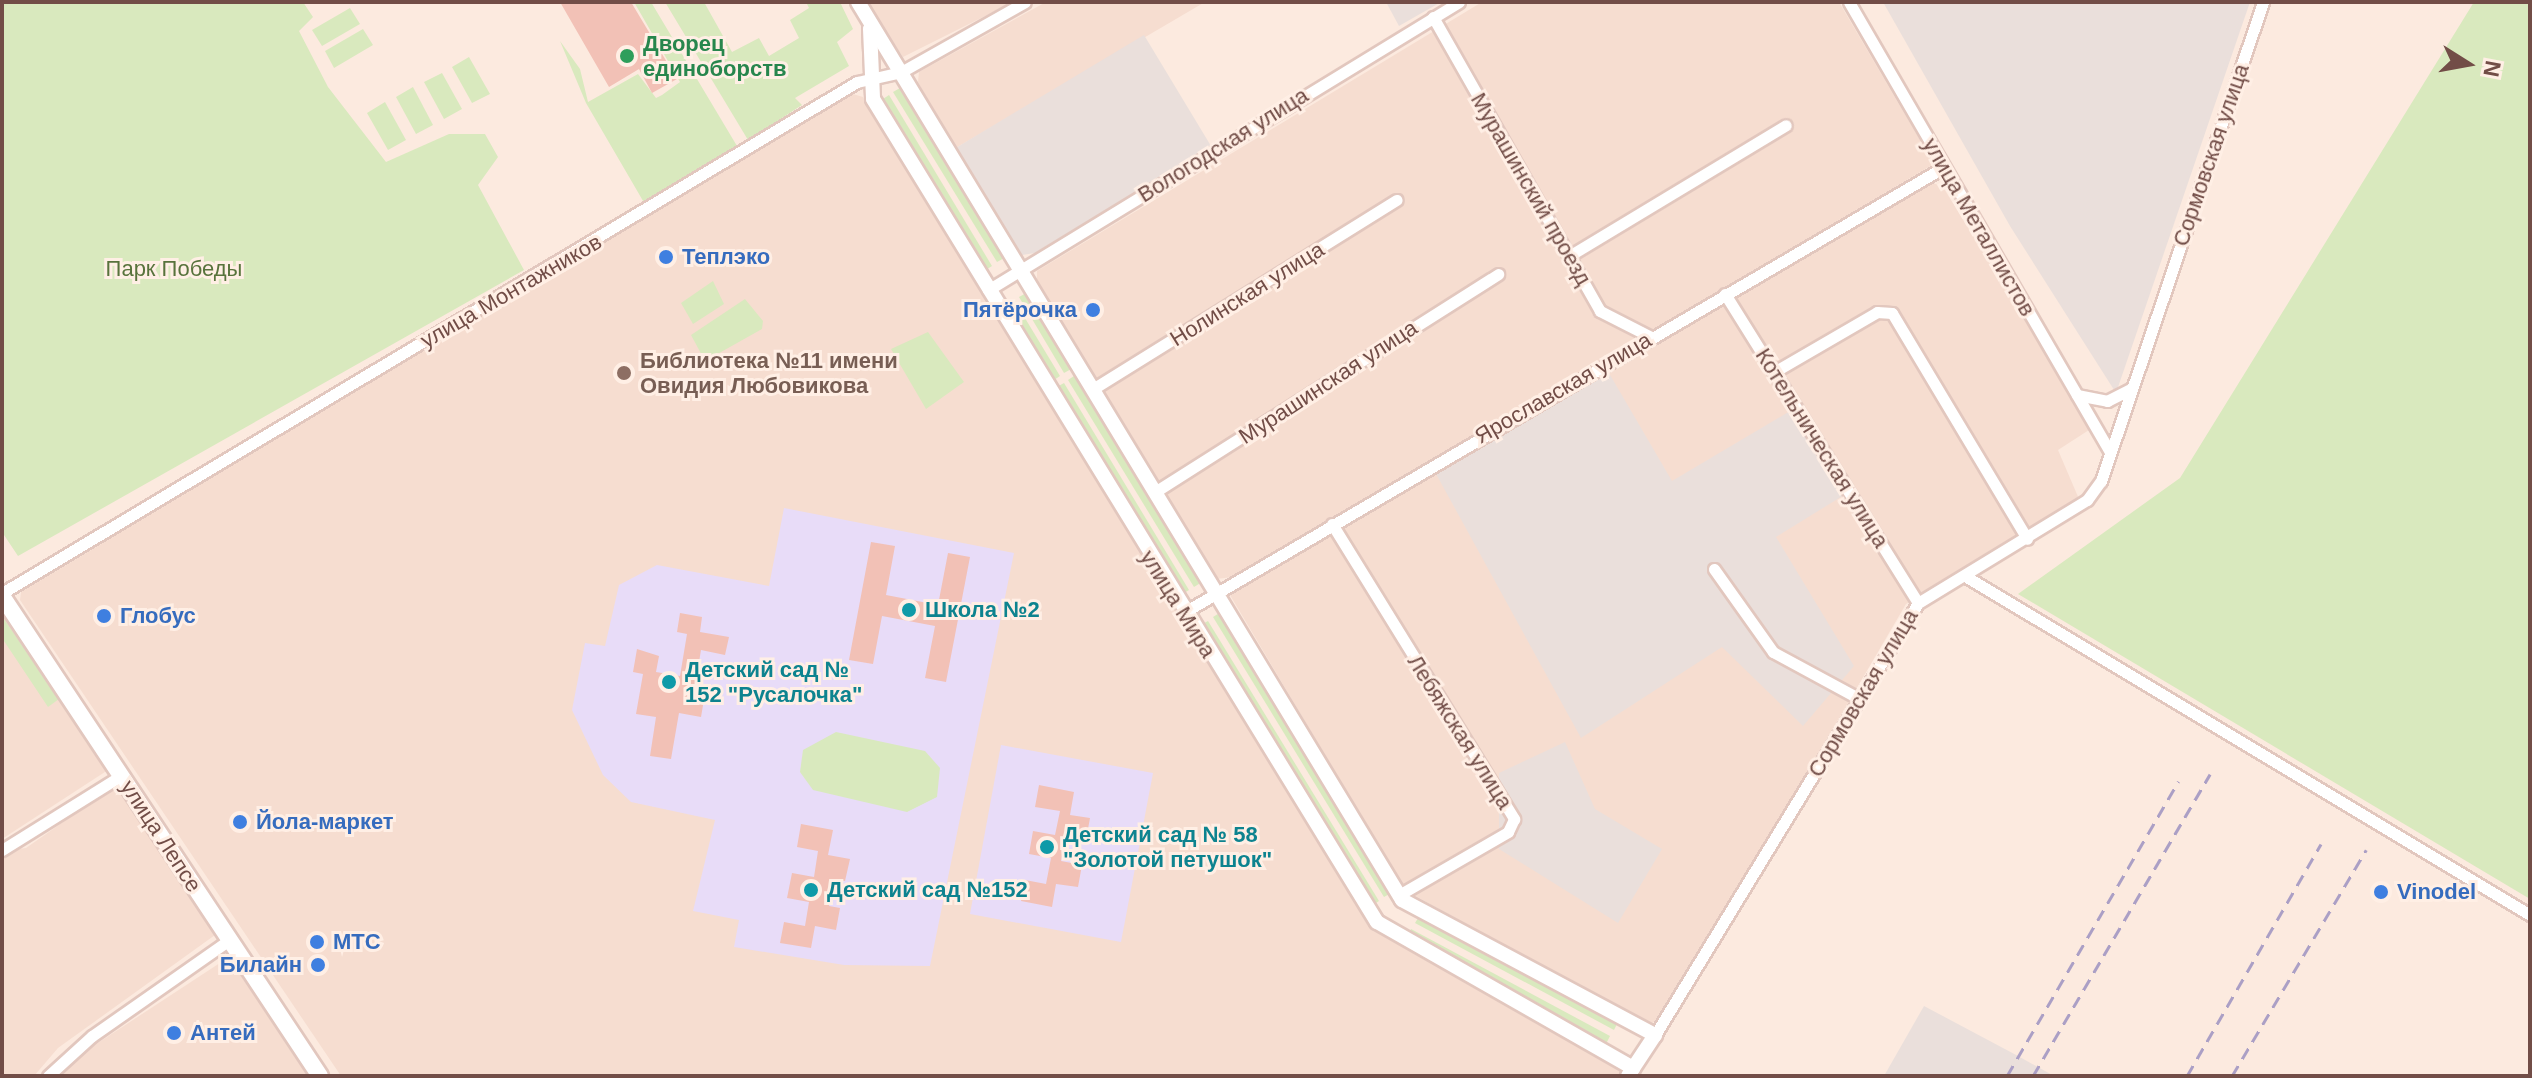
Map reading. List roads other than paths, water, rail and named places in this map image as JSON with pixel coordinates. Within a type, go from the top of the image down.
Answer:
[{"type":"main road","name":"улица Лепсе","points":[[2,594],[320,1076]]},
{"type":"street","name":"улица Мира","points":[[858,2],[1096,387],[1399,895]]},
{"type":"street","name":"улица Монтажников","points":[[2,594],[868,78],[901,72],[1025,2]]},
{"type":"street","name":"Вологодская улица","points":[[988,290],[1459,2]]},
{"type":"street","name":"улица Металлистов","points":[[1849,2],[2110,452]]},
{"type":"street","name":"Сормовская улица","points":[[1630,1072],[1918,603],[2087,500],[2110,452],[2263,2]]},
{"type":"street","name":"Мурашинский проезд","points":[[1433,17],[1600,311],[1651,337]]},
{"type":"street","name":"улица Мира","points":[[868,20],[868,78],[873,99],[1183,613],[1377,922],[1630,1072]]},
{"type":"street","points":[[1569,256],[1786,125]]},
{"type":"street","name":"Ярославская улица","points":[[1183,613],[1944,167]]},
{"type":"street","name":"Нолинская улица","points":[[1096,387],[1397,200]]},
{"type":"street","name":"Мурашинская улица","points":[[1158,490],[1498,274]]},
{"type":"street","name":"Котельническая улица","points":[[1725,294],[1918,603]]},
{"type":"street","points":[[1774,372],[1877,312],[1892,313],[2027,539]]},
{"type":"street","points":[[2077,395],[2107,401],[2132,388]]},
{"type":"street","name":"Лебяжская улица","points":[[1332,524],[1514,819],[1508,832],[1399,895]]},
{"type":"street","points":[[1714,569],[1773,652],[1860,699]]},
{"type":"street","points":[[1965,576],[2530,915]]},
{"type":"street","points":[[2,850],[122,775]]},
{"type":"street","points":[[1399,895],[1655,1035]]},
{"type":"street","points":[[48,1076],[92,1036],[229,940]]},
{"type":"railway","points":[[2033,1076],[2210,774]]},
{"type":"railway","points":[[2007,1076],[2179,781]]},
{"type":"railway","points":[[2187,1076],[2321,844]]},
{"type":"railway","points":[[2232,1076],[2366,850]]},
{"type":"place","name":"Дворец единоборств","points":[[627,56]]},
{"type":"place","name":"Теплэко","points":[[666,257]]},
{"type":"place","name":"Пятёрочка","points":[[1093,310]]},
{"type":"place","name":"Библиотека №11 имени Овидия Любовикова","points":[[624,373]]},
{"type":"place","name":"Школа №2","points":[[909,610]]},
{"type":"place","name":"Глобус","points":[[104,616]]},
{"type":"place","name":"Детский сад № 152 \"Русалочка\"","points":[[669,682]]},
{"type":"place","name":"Йола-маркет","points":[[240,822]]},
{"type":"place","name":"Детский сад № 58 \"Золотой петушок\"","points":[[1047,847]]},
{"type":"place","name":"Детский сад №152","points":[[811,890]]},
{"type":"place","name":"Vinodel","points":[[2381,892]]},
{"type":"place","name":"МТС","points":[[317,942]]},
{"type":"place","name":"Билайн","points":[[318,965]]},
{"type":"place","name":"Антей","points":[[174,1033]]},
{"type":"park label","name":"Парк Победы","points":[[174,269]]}]
